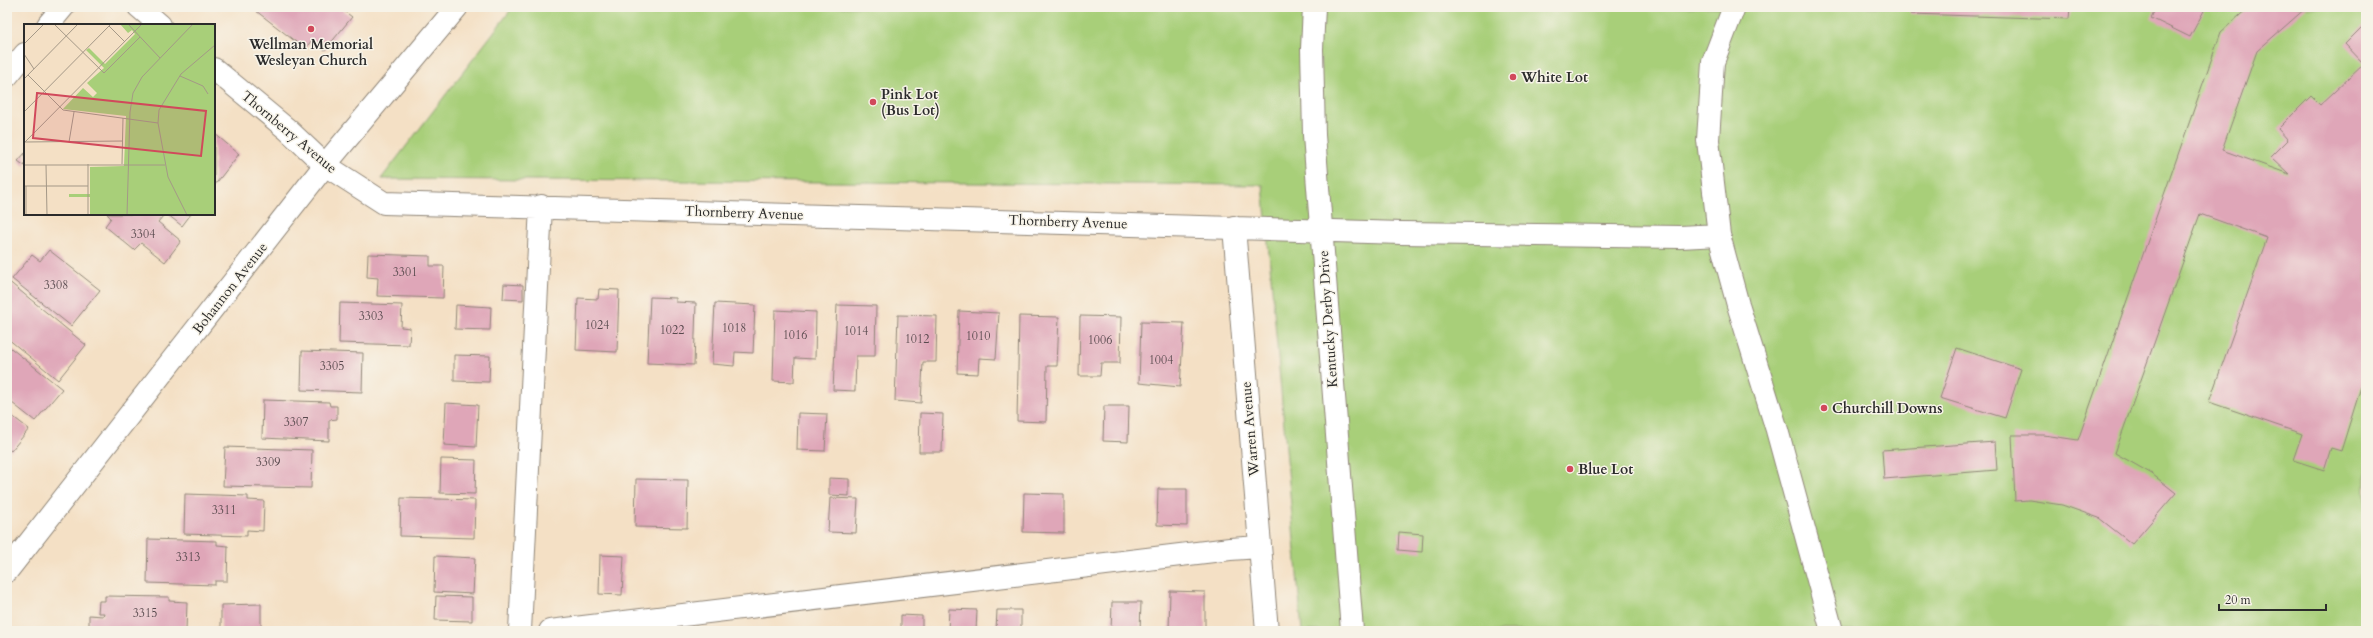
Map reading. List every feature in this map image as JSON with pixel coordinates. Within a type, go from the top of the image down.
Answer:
[{"type":"street","points":[[49,24],[63,7]]},
{"type":"street","points":[[139,7],[159,24]]},
{"type":"street","name":"Bohannon Avenue","points":[[7,571],[325,165],[457,7]]},
{"type":"street","name":"Kentucky Derby Drive","points":[[1314,7],[1312,49],[1314,135],[1352,631]]},
{"type":"street","points":[[1734,7],[1713,62],[1712,77],[1708,140],[1719,235],[1779,437],[1832,631]]},
{"type":"street","points":[[7,76],[24,55]]},
{"type":"street","name":"Thornberry Avenue","points":[[215,70],[288,130],[325,165],[384,203],[541,206],[1554,236],[1680,237],[1719,235]]},
{"type":"street","points":[[520,631],[541,206]]},
{"type":"street","name":"Warren Avenue","points":[[1234,227],[1267,631]]},
{"type":"street","points":[[550,631],[1222,550],[1260,547]]},
{"type":"green space","name":"Churchill Downs","points":[[513,7],[2366,7],[2366,631],[1302,631],[1263,185],[381,179]]},
{"type":"building","name":"Wellman Memorial Wesleyan Church","points":[[251,7],[339,7],[352,17],[325,50],[312,40],[305,49]]},
{"type":"building","points":[[1910,7],[2070,7],[2069,19],[1911,14]]},
{"type":"building","points":[[2156,7],[2206,7],[2190,37],[2151,18]]},
{"type":"building","points":[[2249,7],[2307,7],[2257,51],[2222,150],[2289,174],[2271,157],[2288,140],[2278,129],[2311,96],[2320,105],[2364,64],[2345,44],[2366,23],[2366,371],[2341,451],[2331,448],[2324,470],[2293,460],[2302,434],[2209,402],[2267,238],[2200,214],[2115,453],[2152,474],[2176,493],[2132,544],[2099,518],[2062,505],[2029,500],[2015,501],[2012,435],[2044,435],[2078,440],[2221,32]]},
{"type":"building","points":[[215,134],[239,154],[215,185]]},
{"type":"building","points":[[24,154],[24,165],[18,161]]},
{"type":"building","points":[[108,215],[162,215],[163,216],[158,222],[181,241],[165,262],[141,243],[134,250],[105,226],[111,218]]},
{"type":"building","points":[[168,215],[190,215],[182,226]]},
{"type":"building","points":[[49,250],[100,290],[71,326],[12,279],[32,255],[40,261]]},
{"type":"building","points":[[368,254],[430,256],[430,266],[444,266],[443,298],[377,296],[378,278],[367,277]]},
{"type":"building","points":[[7,280],[86,345],[58,380],[7,338]]},
{"type":"building","points":[[504,284],[523,285],[523,300],[503,299]]},
{"type":"building","points":[[599,289],[619,290],[617,352],[576,350],[578,298],[598,299]]},
{"type":"building","points":[[650,297],[676,298],[676,302],[696,303],[694,365],[647,363]]},
{"type":"building","points":[[340,303],[402,305],[401,327],[410,328],[409,345],[339,343]]},
{"type":"building","points":[[715,303],[755,305],[753,353],[735,352],[734,366],[712,364]]},
{"type":"building","points":[[456,305],[491,307],[490,330],[455,329]]},
{"type":"building","points":[[837,305],[876,306],[875,356],[856,356],[855,391],[833,390]]},
{"type":"building","points":[[775,310],[816,312],[815,359],[795,358],[794,382],[773,381]]},
{"type":"building","points":[[959,311],[999,313],[996,359],[979,358],[978,374],[957,373]]},
{"type":"building","points":[[898,315],[937,316],[936,362],[923,362],[921,403],[895,401]]},
{"type":"building","points":[[1019,316],[1059,317],[1057,366],[1047,366],[1046,422],[1017,421]]},
{"type":"building","points":[[1080,316],[1121,317],[1120,363],[1101,363],[1100,376],[1079,376]]},
{"type":"building","points":[[1141,322],[1184,323],[1180,387],[1139,383]]},
{"type":"building","points":[[7,345],[62,389],[35,421],[7,399]]},
{"type":"building","points":[[1957,348],[2021,369],[2005,418],[1940,398]]},
{"type":"building","points":[[302,351],[363,353],[362,392],[301,390]]},
{"type":"building","points":[[454,355],[490,356],[489,382],[454,381]]},
{"type":"building","points":[[263,400],[329,402],[330,406],[337,406],[337,419],[329,420],[329,441],[262,438]]},
{"type":"building","points":[[446,403],[478,405],[476,447],[444,445]]},
{"type":"building","points":[[1104,406],[1129,406],[1128,442],[1103,441]]},
{"type":"building","points":[[7,412],[29,429],[11,451],[7,448]]},
{"type":"building","points":[[798,413],[827,414],[825,451],[797,450]]},
{"type":"building","points":[[920,413],[943,414],[942,452],[919,452]]},
{"type":"building","points":[[1995,442],[1997,470],[1884,479],[1882,450]]},
{"type":"building","points":[[225,447],[312,450],[311,488],[223,486]]},
{"type":"building","points":[[441,459],[476,460],[475,494],[440,493]]},
{"type":"building","points":[[829,478],[849,479],[849,496],[829,495]]},
{"type":"building","points":[[636,479],[688,480],[687,528],[635,527]]},
{"type":"building","points":[[1158,489],[1187,489],[1187,526],[1157,525]]},
{"type":"building","points":[[1024,493],[1064,494],[1064,533],[1023,532]]},
{"type":"building","points":[[185,494],[248,496],[248,500],[264,501],[263,531],[247,530],[247,536],[184,534]]},
{"type":"building","points":[[401,498],[475,500],[474,538],[400,536]]},
{"type":"building","points":[[830,498],[858,499],[856,533],[828,532]]},
{"type":"building","points":[[1399,532],[1423,534],[1422,552],[1398,550]]},
{"type":"building","points":[[148,539],[217,541],[217,545],[228,546],[227,581],[215,581],[215,585],[147,583]]},
{"type":"building","points":[[600,555],[624,556],[622,595],[599,594]]},
{"type":"building","points":[[435,556],[475,558],[473,594],[434,592]]},
{"type":"building","points":[[1170,591],[1205,592],[1205,631],[1169,630]]},
{"type":"building","points":[[105,596],[169,597],[169,601],[187,602],[186,631],[89,631],[89,615],[103,616],[104,613],[98,613],[99,601],[105,601]]},
{"type":"building","points":[[436,596],[472,597],[472,621],[435,620]]},
{"type":"building","points":[[1112,602],[1141,602],[1140,631],[1111,631]]},
{"type":"building","points":[[261,604],[261,631],[221,631],[221,605]]},
{"type":"building","points":[[949,609],[977,610],[976,631],[948,631]]},
{"type":"building","points":[[997,610],[1021,610],[1021,631],[996,631]]},
{"type":"building","points":[[901,615],[922,616],[922,631],[901,631]]},
{"type":"place","name":"Wellman Memorial Wesleyan Church","points":[[311,29]]},
{"type":"place","name":"White Lot","points":[[1513,77]]},
{"type":"place","name":"Pink Lot (Bus Lot)","points":[[873,102]]},
{"type":"place","name":"Churchill Downs","points":[[1824,408]]},
{"type":"place","name":"Blue Lot","points":[[1570,469]]}]
